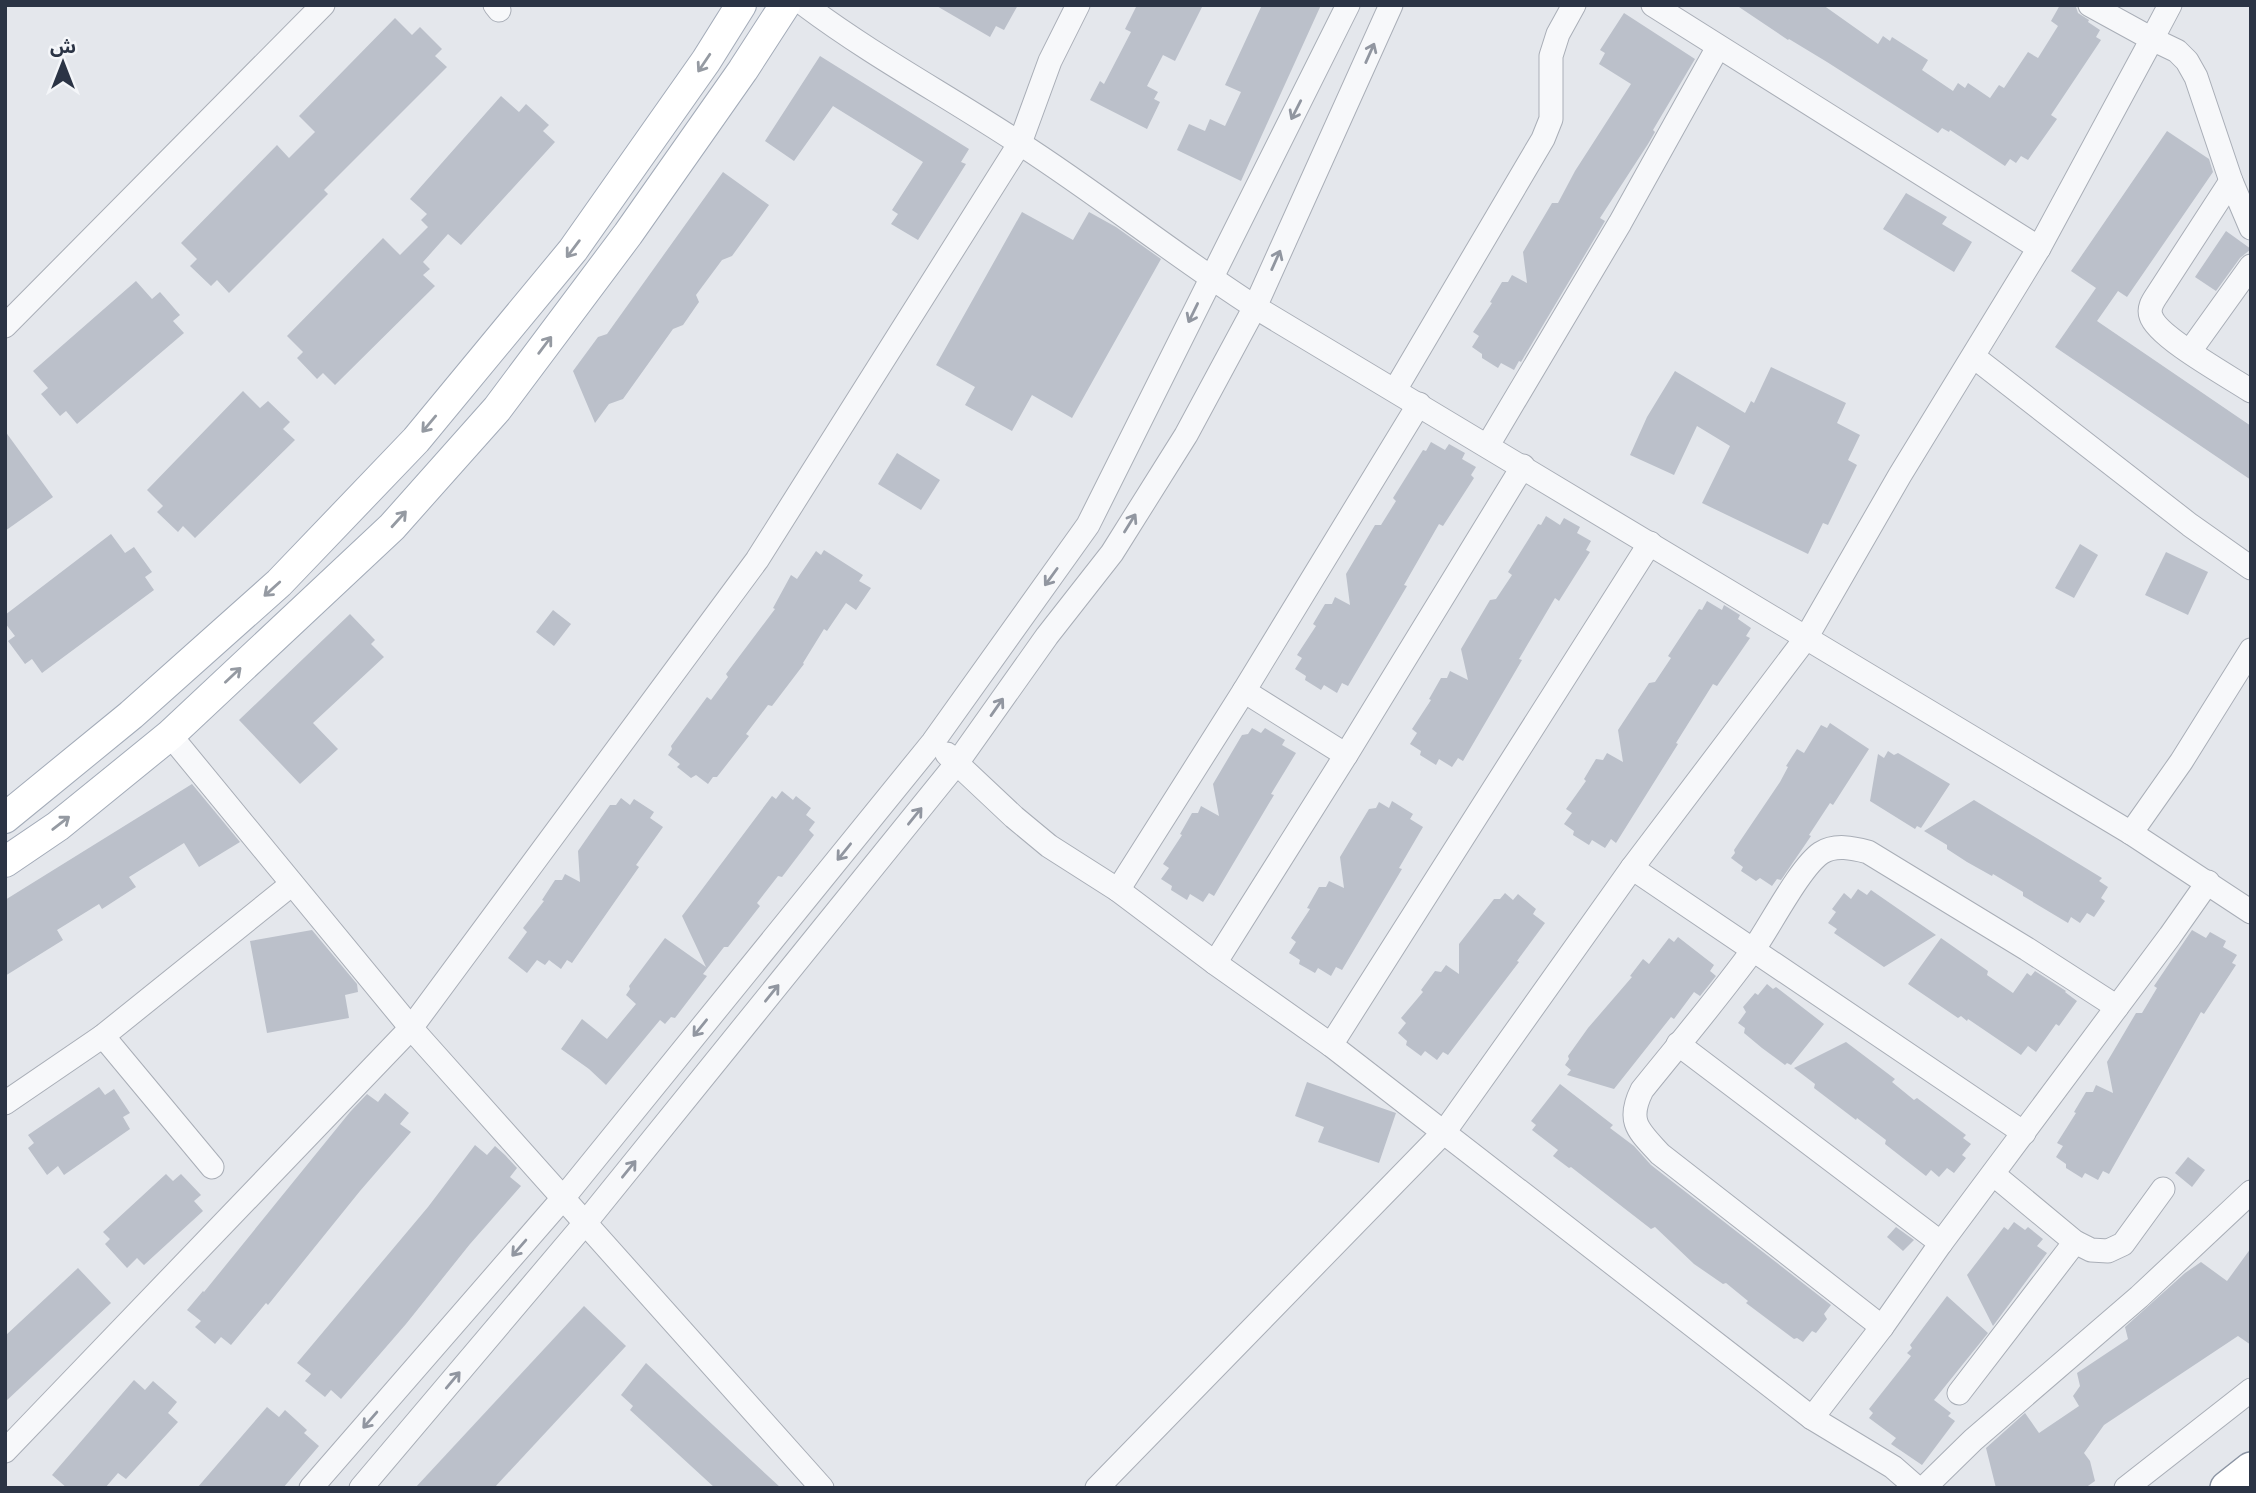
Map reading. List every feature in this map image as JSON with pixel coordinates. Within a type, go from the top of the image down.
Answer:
[{"type":"highway","points":[[2227,1488],[2251,1469]]},
{"type":"main road","points":[[5,818],[131,715],[279,583],[416,440],[573,250],[706,61],[741,5]]},
{"type":"main road","points":[[5,862],[58,826],[170,735],[392,527],[497,409],[628,234],[785,5]]},
{"type":"main road","points":[[598,214],[628,234]]},
{"type":"street","points":[[5,326],[323,5]]},
{"type":"street","points":[[805,5],[882,59],[1020,144],[1255,307],[2131,833],[2251,912]]},
{"type":"street","points":[[5,1451],[411,1028],[757,560],[1020,144],[1050,61],[1078,5]]},
{"type":"street","points":[[311,1488],[564,1197],[933,742],[1088,525],[1348,5]]},
{"type":"street","points":[[361,1488],[586,1223],[957,763],[1047,636],[1112,553],[1186,435],[1255,307],[1391,5]]},
{"type":"street","points":[[1395,390],[1544,139],[1551,119],[1551,56],[1558,34],[1574,5]]},
{"type":"street","points":[[2090,5],[2177,51],[2187,61],[2196,77],[2231,181],[2251,228]]},
{"type":"street","points":[[1097,1488],[1445,1131],[1632,868],[1806,638],[1900,475],[2039,248],[2170,5]]},
{"type":"street","points":[[1653,6],[2039,248]]},
{"type":"street","points":[[1488,445],[1620,223],[1718,47]]},
{"type":"street","points":[[2231,181],[2151,307],[2151,316],[2161,332],[2251,391]]},
{"type":"street","points":[[2190,352],[2251,266]]},
{"type":"street","points":[[1974,357],[2190,525],[2251,568]]},
{"type":"street","points":[[1118,890],[1244,691],[1419,404]]},
{"type":"street","points":[[1215,963],[1523,466]]},
{"type":"street","points":[[1331,1045],[1650,543]]},
{"type":"street","points":[[2131,833],[2181,762],[2251,650]]},
{"type":"street","points":[[1244,691],[1346,755]]},
{"type":"street","points":[[170,735],[411,1028],[822,1488]]},
{"type":"street","points":[[933,742],[1049,846],[1118,890],[1331,1045],[1812,1418],[1893,1467],[1917,1488]]},
{"type":"street","points":[[1881,1327],[1660,1154],[1639,1132],[1634,1116],[1634,1105],[1642,1090],[1753,950],[1805,871],[1821,853],[1849,847],[1868,852],[1905,873],[2117,1007]]},
{"type":"street","points":[[1632,868],[2024,1133]]},
{"type":"street","points":[[1812,1418],[2207,882]]},
{"type":"street","points":[[5,1102],[103,1037],[292,884]]},
{"type":"street","points":[[103,1037],[212,1167]]},
{"type":"street","points":[[1678,1044],[1941,1243]]},
{"type":"street","points":[[1993,1174],[2075,1242],[2091,1250],[2108,1251],[2123,1244],[2163,1189]]},
{"type":"street","points":[[1924,1488],[1973,1440],[2139,1297],[2251,1192]]},
{"type":"street","points":[[1959,1393],[2075,1242]]},
{"type":"street","points":[[2126,1488],[2251,1390]]},
{"type":"building","points":[[935,5],[1018,5],[1004,30],[996,26],[990,37]]},
{"type":"building","points":[[1137,5],[1203,5],[1175,61],[1163,55],[1147,86],[1158,92],[1154,99],[1160,102],[1147,129],[1090,100],[1100,81],[1104,84],[1131,32],[1125,29]]},
{"type":"building","points":[[1262,5],[1321,5],[1241,181],[1177,150],[1189,124],[1205,131],[1210,119],[1225,126],[1241,92],[1225,85]]},
{"type":"building","points":[[1736,5],[1823,5],[1878,44],[1883,36],[1890,41],[1892,37],[1928,60],[1922,70],[1953,91],[1958,83],[1965,88],[1968,83],[1990,98],[1999,85],[2004,88],[2028,52],[2038,58],[2058,26],[2051,21],[2060,5],[2076,7],[2078,13],[2100,30],[2096,37],[2101,40],[2051,115],[2057,119],[2028,160],[2021,156],[2016,163],[2010,159],[2005,166],[1950,130],[1949,132],[1942,128],[1938,133]]},
{"type":"building","points":[[1624,13],[1695,59],[1653,130],[1655,132],[1648,144],[1600,218],[1605,221],[1521,362],[1519,361],[1514,370],[1501,363],[1498,368],[1482,358],[1482,354],[1472,347],[1479,336],[1473,332],[1502,282],[1508,282],[1512,275],[1527,283],[1523,252],[1552,203],[1558,203],[1575,171],[1631,84],[1599,64],[1605,53],[1600,50]]},
{"type":"building","points":[[395,18],[412,35],[420,27],[442,49],[435,56],[447,67],[324,190],[328,194],[229,293],[217,280],[211,286],[190,266],[197,259],[181,243],[277,145],[289,158],[315,132],[299,116]]},
{"type":"building","points":[[820,56],[969,149],[961,162],[966,164],[918,240],[891,224],[898,214],[892,210],[923,162],[833,106],[794,161],[765,141]]},
{"type":"building","points":[[501,96],[519,112],[526,104],[549,125],[543,131],[555,142],[461,245],[448,234],[423,262],[430,269],[423,275],[435,286],[335,385],[323,373],[317,379],[297,358],[303,352],[287,336],[383,238],[400,255],[428,227],[421,220],[427,214],[410,199]]},
{"type":"building","points":[[2167,131],[2209,159],[2213,172],[2127,297],[2118,291],[2097,321],[2251,426],[2251,480],[2055,347],[2096,288],[2071,271]]},
{"type":"building","points":[[723,172],[769,205],[732,256],[722,260],[696,295],[699,302],[683,325],[673,329],[623,399],[609,404],[595,423],[573,371],[598,337],[607,334]]},
{"type":"building","points":[[1906,193],[1947,217],[1942,224],[1972,242],[1954,272],[1883,229]]},
{"type":"building","points":[[1022,212],[1073,240],[1089,212],[1116,227],[1161,259],[1072,418],[1032,395],[1012,431],[965,405],[975,387],[936,365]]},
{"type":"building","points":[[2226,231],[2251,249],[2240,258],[2216,291],[2195,277]]},
{"type":"building","points":[[136,281],[152,299],[160,292],[180,315],[173,321],[184,333],[77,424],[66,411],[60,416],[41,394],[48,388],[33,371]]},
{"type":"building","points":[[1771,367],[1846,403],[1837,423],[1860,435],[1848,460],[1857,465],[1828,525],[1823,523],[1808,554],[1702,503],[1730,446],[1697,426],[1674,475],[1630,455],[1647,417],[1675,371],[1745,413],[1751,401],[1754,403]]},
{"type":"building","points":[[243,391],[260,408],[268,401],[290,422],[283,429],[295,440],[195,538],[183,526],[178,532],[157,512],[163,506],[147,490]]},
{"type":"building","points":[[5,431],[53,497],[5,531]]},
{"type":"building","points":[[1431,442],[1445,450],[1449,444],[1465,453],[1462,459],[1476,467],[1471,475],[1474,478],[1443,526],[1439,524],[1404,585],[1407,586],[1348,686],[1342,683],[1337,693],[1324,685],[1321,690],[1305,680],[1306,676],[1295,669],[1302,658],[1297,655],[1316,626],[1313,624],[1325,604],[1332,604],[1335,597],[1350,605],[1346,574],[1375,525],[1381,525],[1396,501],[1393,498],[1423,450],[1426,451]]},
{"type":"building","points":[[897,453],[940,480],[921,510],[878,484]]},
{"type":"building","points":[[1546,516],[1560,525],[1564,518],[1580,527],[1577,533],[1591,541],[1586,550],[1590,552],[1559,601],[1555,598],[1463,761],[1458,758],[1452,767],[1439,759],[1436,765],[1420,755],[1421,751],[1410,744],[1417,733],[1412,729],[1431,700],[1429,699],[1441,678],[1447,678],[1450,671],[1468,680],[1461,649],[1490,600],[1496,599],[1512,575],[1508,572],[1538,524],[1541,525]]},
{"type":"building","points":[[111,534],[125,553],[134,547],[152,572],[145,577],[154,590],[42,673],[32,659],[25,664],[8,641],[15,636],[5,623],[5,615]]},
{"type":"building","points":[[2080,544],[2098,555],[2074,598],[2055,588]]},
{"type":"building","points":[[824,550],[863,575],[859,581],[871,588],[856,610],[846,603],[827,631],[824,629],[804,664],[772,706],[768,705],[746,734],[749,736],[717,777],[713,777],[708,784],[696,775],[691,778],[677,767],[680,764],[668,755],[671,746],[707,697],[711,700],[728,677],[726,674],[775,609],[773,608],[791,575],[797,579],[816,551],[821,555]]},
{"type":"building","points":[[2166,552],[2208,572],[2188,615],[2145,595]]},
{"type":"building","points":[[1707,601],[1722,610],[1724,605],[1740,615],[1738,619],[1751,628],[1746,636],[1750,638],[1717,686],[1713,684],[1616,843],[1611,839],[1605,848],[1592,840],[1589,845],[1573,835],[1574,831],[1564,824],[1572,813],[1566,809],[1586,781],[1584,779],[1596,759],[1603,760],[1607,753],[1623,762],[1618,730],[1649,683],[1655,682],[1671,658],[1668,656]]},
{"type":"building","points":[[553,610],[571,624],[554,646],[536,632]]},
{"type":"building","points":[[350,614],[375,640],[371,644],[384,657],[313,723],[338,749],[300,784],[239,720]]},
{"type":"building","points":[[1830,723],[1869,749],[1833,805],[1830,803],[1781,880],[1777,879],[1772,886],[1760,878],[1756,881],[1741,871],[1743,867],[1731,858],[1734,850],[1780,782],[1797,749],[1804,753],[1821,725],[1827,728]]},
{"type":"building","points":[[1252,728],[1261,733],[1265,728],[1285,740],[1282,745],[1296,753],[1214,896],[1209,893],[1203,902],[1190,894],[1187,900],[1171,890],[1172,886],[1161,879],[1169,868],[1163,864],[1182,835],[1180,834],[1192,813],[1198,813],[1201,806],[1219,816],[1213,784],[1242,735],[1248,734]]},
{"type":"building","points":[[1888,751],[1894,755],[1898,753],[1950,784],[1921,828],[1917,826],[1915,829],[1870,801],[1878,754],[1884,758]]},
{"type":"building","points":[[192,784],[240,842],[199,867],[184,843],[129,877],[136,887],[102,909],[99,904],[57,930],[63,940],[5,976],[5,900]]},
{"type":"building","points":[[782,791],[793,800],[796,796],[811,808],[806,815],[815,822],[809,830],[814,835],[782,877],[778,876],[757,903],[760,906],[728,947],[724,947],[703,974],[707,976],[675,1018],[671,1017],[665,1024],[660,1020],[606,1085],[561,1049],[582,1019],[607,1039],[636,1004],[626,995],[629,986],[665,938],[706,967],[682,916],[772,796],[776,799]]},
{"type":"building","points":[[621,798],[630,805],[634,799],[654,812],[650,818],[663,827],[636,865],[639,867],[572,963],[567,960],[561,969],[549,960],[545,965],[537,960],[527,973],[508,958],[527,932],[523,928],[544,901],[542,900],[555,880],[562,880],[565,874],[580,882],[578,851],[610,805],[616,805]]},
{"type":"building","points":[[1974,800],[2102,878],[2099,881],[2108,887],[2101,898],[2105,901],[2094,917],[2087,913],[2080,923],[2071,917],[2068,923],[2023,896],[2023,892],[1967,862],[1924,831]]},
{"type":"building","points":[[1392,801],[1413,814],[1410,819],[1423,827],[1399,868],[1402,869],[1342,970],[1336,967],[1331,976],[1318,968],[1315,973],[1299,964],[1300,960],[1289,953],[1296,942],[1291,938],[1310,909],[1307,908],[1319,887],[1326,887],[1329,881],[1344,888],[1340,857],[1369,809],[1376,808],[1379,802],[1389,808]]},
{"type":"building","points":[[1858,889],[1867,895],[1871,890],[1936,935],[1884,967],[1834,933],[1837,929],[1828,923],[1836,912],[1832,909],[1844,893],[1851,899]]},
{"type":"building","points":[[1505,893],[1513,900],[1518,894],[1536,909],[1533,914],[1545,923],[1517,961],[1519,962],[1448,1055],[1443,1052],[1437,1060],[1425,1051],[1421,1056],[1406,1045],[1407,1041],[1398,1033],[1406,1023],[1401,1018],[1423,992],[1421,990],[1435,971],[1441,972],[1446,965],[1459,974],[1459,944],[1494,899],[1500,899]]},
{"type":"building","points":[[312,930],[357,984],[358,992],[345,995],[349,1018],[267,1033],[250,941]]},
{"type":"building","points":[[2192,930],[2206,938],[2210,932],[2226,941],[2223,947],[2237,955],[2232,963],[2236,965],[2204,1014],[2201,1012],[2109,1174],[2103,1171],[2098,1180],[2085,1173],[2082,1178],[2066,1168],[2066,1164],[2056,1157],[2063,1146],[2057,1143],[2086,1092],[2093,1092],[2096,1085],[2113,1093],[2107,1062],[2136,1013],[2142,1013],[2157,988],[2154,986]]},
{"type":"building","points":[[1678,937],[1714,965],[1710,971],[1716,976],[1700,996],[1694,992],[1614,1089],[1567,1075],[1571,1070],[1565,1065],[1568,1056],[1632,977],[1630,976],[1643,959],[1649,964],[1669,938],[1674,942]]},
{"type":"building","points":[[1941,938],[1988,971],[1987,975],[2013,993],[2027,973],[2031,976],[2035,971],[2077,1001],[2036,1052],[2028,1046],[2021,1055],[1968,1019],[1967,1021],[1961,1016],[1958,1018],[1908,984]]},
{"type":"building","points":[[1767,984],[1773,989],[1776,987],[1824,1024],[1791,1065],[1785,1065],[1762,1048],[1744,1033],[1745,1028],[1738,1023],[1746,1012],[1743,1007]]},
{"type":"building","points":[[1846,1042],[1895,1079],[1892,1082],[1914,1100],[1917,1098],[1966,1135],[1963,1138],[1971,1144],[1962,1155],[1966,1158],[1954,1173],[1947,1168],[1939,1177],[1931,1170],[1926,1176],[1885,1144],[1886,1140],[1814,1088],[1815,1084],[1794,1068]]},
{"type":"building","points":[[1307,1082],[1396,1113],[1379,1163],[1318,1142],[1324,1127],[1295,1116]]},
{"type":"building","points":[[1560,1084],[1613,1125],[1610,1128],[1634,1146],[1651,1165],[1831,1305],[1824,1314],[1827,1319],[1816,1333],[1812,1331],[1803,1342],[1794,1339],[1746,1303],[1748,1301],[1726,1283],[1723,1284],[1694,1264],[1655,1227],[1651,1229],[1553,1156],[1558,1150],[1532,1130],[1536,1125],[1531,1121]]},
{"type":"building","points":[[99,1087],[105,1095],[114,1089],[130,1113],[123,1117],[130,1129],[64,1175],[58,1166],[47,1175],[28,1148],[34,1143],[28,1135]]},
{"type":"building","points":[[385,1093],[409,1113],[400,1124],[411,1132],[268,1305],[266,1303],[231,1345],[221,1337],[215,1344],[195,1327],[201,1321],[187,1310],[350,1112],[367,1094],[378,1102]]},
{"type":"building","points":[[475,1145],[487,1155],[495,1146],[517,1168],[510,1177],[521,1186],[341,1399],[331,1390],[325,1397],[305,1381],[311,1374],[297,1363],[428,1207]]},
{"type":"building","points":[[2188,1157],[2205,1170],[2192,1187],[2175,1173]]},
{"type":"building","points":[[166,1174],[173,1181],[181,1174],[201,1195],[194,1201],[203,1211],[144,1265],[137,1258],[127,1268],[105,1244],[110,1239],[103,1232]]},
{"type":"building","points":[[2014,1222],[2025,1230],[2028,1227],[2043,1239],[2037,1246],[2047,1253],[1993,1326],[1967,1275],[2004,1227],[2008,1230]]},
{"type":"building","points":[[1896,1227],[1914,1240],[1903,1251],[1887,1237]]},
{"type":"building","points":[[2251,1248],[2251,1345],[2238,1336],[2104,1425],[2084,1453],[2090,1461],[2095,1481],[2085,1488],[1996,1488],[1986,1448],[2025,1413],[2039,1433],[2079,1406],[2073,1396],[2080,1386],[2077,1373],[2128,1339],[2125,1327],[2201,1262],[2227,1281]]},
{"type":"building","points":[[78,1268],[111,1303],[5,1402],[5,1336]]},
{"type":"building","points":[[1947,1296],[1988,1333],[1934,1400],[1951,1413],[1948,1416],[1955,1421],[1922,1465],[1891,1444],[1896,1438],[1869,1418],[1873,1413],[1869,1409],[1911,1356],[1907,1353],[1912,1348],[1910,1345]]},
{"type":"building","points":[[584,1306],[626,1346],[494,1488],[415,1488]]},
{"type":"building","points":[[646,1363],[781,1488],[715,1488],[630,1410],[633,1406],[621,1395]]},
{"type":"building","points":[[134,1380],[145,1390],[153,1381],[177,1402],[168,1413],[178,1422],[126,1479],[118,1473],[105,1488],[67,1488],[52,1475]]},
{"type":"building","points":[[267,1407],[279,1417],[285,1410],[307,1430],[304,1433],[319,1446],[283,1488],[197,1488]]}]
